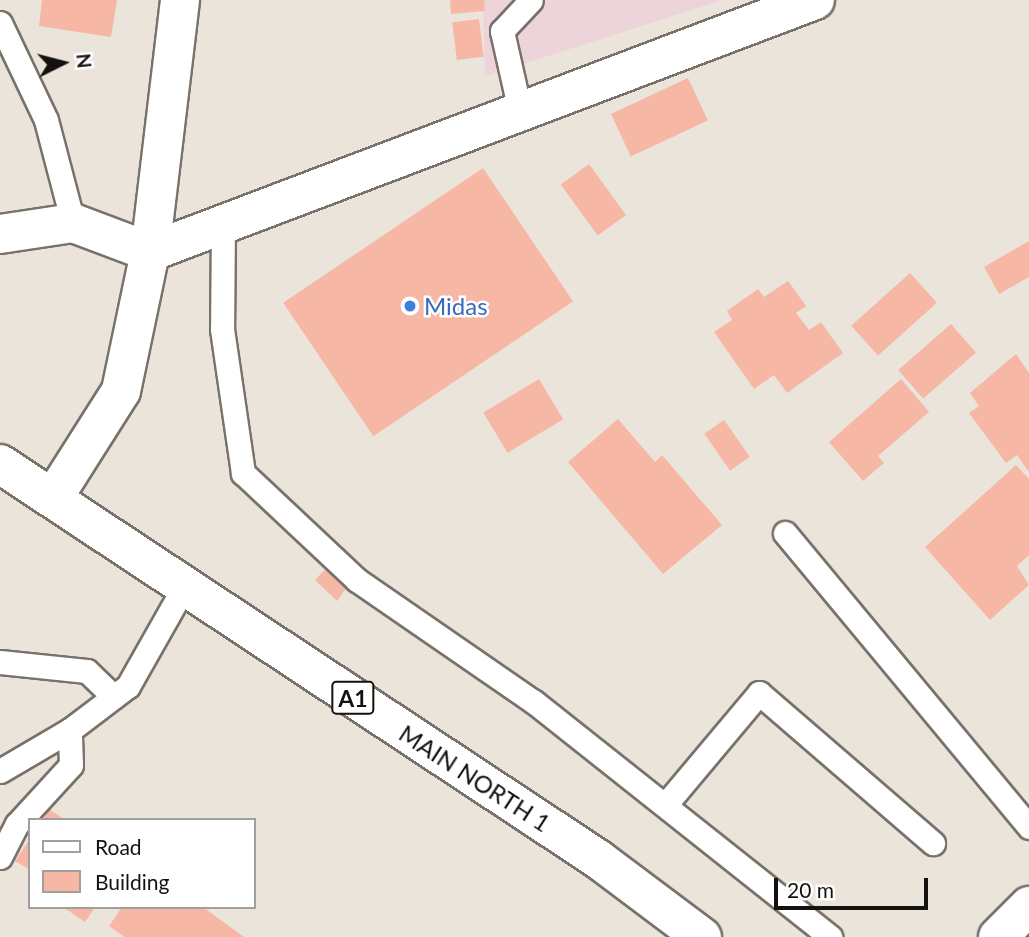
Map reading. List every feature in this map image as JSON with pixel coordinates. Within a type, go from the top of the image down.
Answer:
[{"type":"main road","points":[[55,495],[121,391],[150,252],[180,0]]},
{"type":"main road","points":[[0,234],[73,223],[150,252],[815,0]]},
{"type":"main road","name":"MAIN NORTH 1","points":[[0,464],[55,495],[184,587],[598,859],[702,937]]},
{"type":"main road","points":[[998,937],[1029,905]]},
{"type":"lane","points":[[520,111],[502,31],[531,0]]},
{"type":"lane","points":[[0,23],[46,120],[73,223]]},
{"type":"lane","points":[[223,223],[222,330],[243,473],[357,580],[666,804],[830,937]]},
{"type":"lane","points":[[785,533],[1029,827]]},
{"type":"lane","points":[[0,771],[70,730],[128,686],[184,587]]},
{"type":"lane","points":[[0,662],[87,671],[114,697]]},
{"type":"lane","points":[[666,804],[759,693],[933,843]]},
{"type":"lane","points":[[0,857],[16,824],[72,765],[70,730]]},
{"type":"shaded area","points":[[483,0],[723,0],[485,76]]},
{"type":"building","points":[[42,0],[117,0],[111,37],[39,26]]},
{"type":"building","points":[[450,0],[484,0],[485,11],[451,14]]},
{"type":"building","points":[[479,19],[484,57],[457,60],[452,22]]},
{"type":"building","points":[[688,78],[708,121],[631,157],[611,114]]},
{"type":"building","points":[[589,164],[626,215],[598,236],[561,185]]},
{"type":"building","points":[[483,168],[573,301],[373,436],[283,303]]},
{"type":"building","points":[[1029,241],[1029,277],[999,294],[984,267]]},
{"type":"building","points":[[910,273],[937,303],[878,356],[851,326]]},
{"type":"building","points":[[788,281],[806,306],[796,313],[809,330],[821,322],[843,353],[787,393],[774,375],[754,389],[714,332],[732,320],[727,311],[758,289],[764,297]]},
{"type":"building","points":[[951,324],[976,353],[923,399],[898,370]]},
{"type":"building","points":[[1016,354],[1029,373],[1029,472],[1017,455],[1006,463],[969,413],[979,406],[970,393]]},
{"type":"building","points":[[539,379],[563,419],[507,453],[483,412]]},
{"type":"building","points":[[901,379],[929,412],[878,456],[884,463],[863,481],[829,442]]},
{"type":"building","points":[[618,419],[655,462],[662,455],[722,525],[663,574],[568,462]]},
{"type":"building","points":[[724,420],[750,457],[730,471],[704,434]]},
{"type":"building","points":[[1016,465],[1029,479],[1029,555],[1017,566],[1029,585],[990,620],[925,547]]},
{"type":"building","points":[[333,561],[354,577],[337,601],[315,580]]},
{"type":"building","points":[[49,809],[62,818],[44,818]]},
{"type":"building","points":[[28,842],[28,869],[15,861]]},
{"type":"building","points":[[66,909],[94,909],[85,922]]},
{"type":"building","points":[[121,909],[206,909],[244,937],[125,937],[109,926]]},
{"type":"place","name":"Midas","points":[[410,306]]}]
